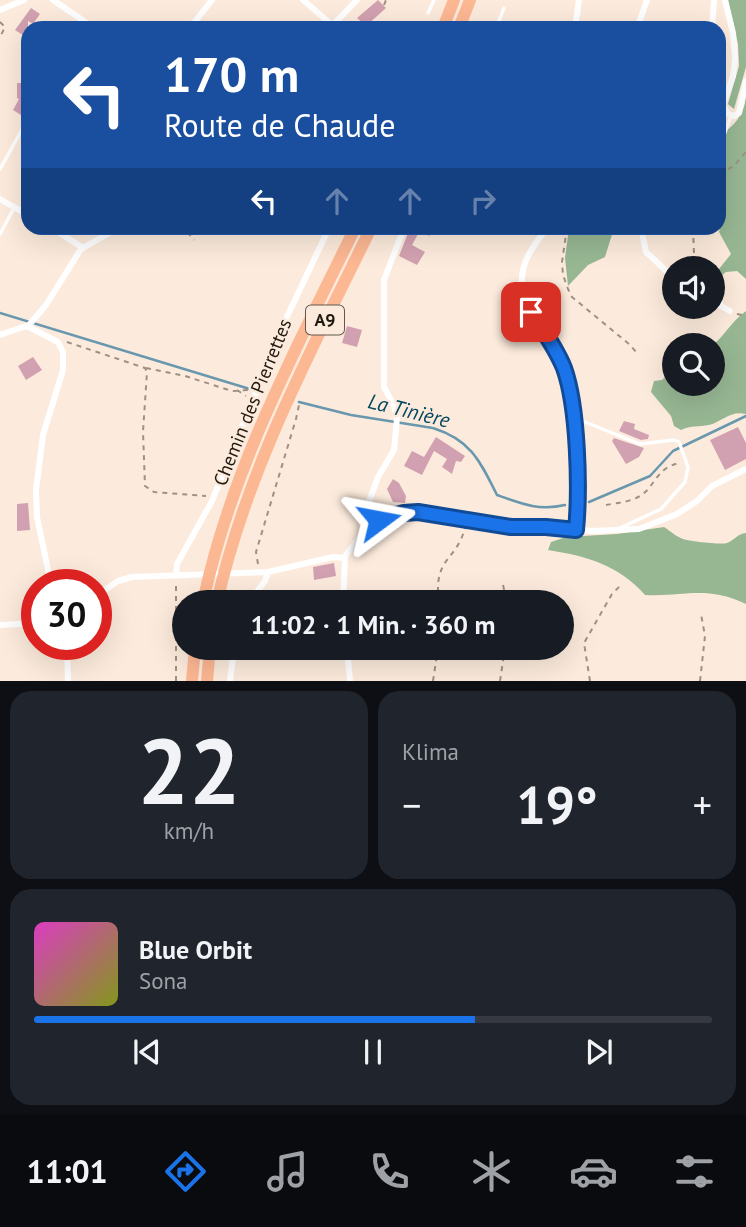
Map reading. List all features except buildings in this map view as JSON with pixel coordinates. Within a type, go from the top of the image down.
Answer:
[{"type":"highway","points":[[446,21],[454,0]]},
{"type":"highway","points":[[462,21],[470,0]]},
{"type":"highway","name":"A9","points":[[206,590],[230,504],[255,438],[352,235]]},
{"type":"highway","name":"A9","points":[[220,590],[239,520],[268,443],[368,235]]},
{"type":"highway","points":[[192,681],[194,660]]},
{"type":"highway","points":[[207,681],[209,660]]},
{"type":"street","points":[[0,10],[24,0]]},
{"type":"street","points":[[53,0],[84,21]]},
{"type":"street","points":[[196,21],[212,0]]},
{"type":"street","points":[[303,0],[326,21]]},
{"type":"street","points":[[336,21],[356,0]]},
{"type":"street","points":[[450,21],[454,0]]},
{"type":"street","points":[[576,21],[579,0]]},
{"type":"street","points":[[640,21],[647,0]]},
{"type":"street","points":[[712,21],[714,0]]},
{"type":"street","points":[[725,0],[733,33],[735,59],[726,98]]},
{"type":"street","points":[[726,110],[731,116],[740,111],[746,81]]},
{"type":"street","points":[[0,199],[21,211]]},
{"type":"street","points":[[63,235],[83,248]]},
{"type":"street","points":[[0,335],[31,322],[46,305],[75,257],[83,248],[106,235]]},
{"type":"street","name":"Chemin des Pierrettes","points":[[176,575],[178,561],[214,497],[296,296],[326,235]]},
{"type":"street","points":[[372,523],[367,514],[368,504],[380,474],[394,450],[397,418],[384,387],[383,289],[385,273],[401,235]]},
{"type":"street","points":[[543,235],[525,263],[523,293],[563,367],[573,418],[579,505],[576,530]]},
{"type":"street","points":[[642,235],[646,252],[662,267]]},
{"type":"street","points":[[725,308],[730,311]]},
{"type":"street","points":[[31,322],[60,343],[64,352],[63,370],[44,428],[36,490],[37,517],[48,569]]},
{"type":"street","points":[[344,590],[344,558],[372,523],[394,515],[413,512],[511,527],[617,531],[639,529],[670,518],[697,501],[712,486],[746,469]]},
{"type":"street","points":[[112,586],[124,579],[268,572],[333,557],[344,558]]},
{"type":"street","points":[[258,590],[268,572]]},
{"type":"street","points":[[0,625],[21,624]]},
{"type":"street","points":[[67,660],[68,681]]},
{"type":"street","points":[[230,681],[233,660]]},
{"type":"street","points":[[348,660],[350,681]]},
{"type":"lane","points":[[428,13],[434,0]]},
{"type":"lane","points":[[499,21],[504,8]]},
{"type":"lane","points":[[726,130],[731,116]]},
{"type":"lane","points":[[0,169],[21,131]]},
{"type":"lane","points":[[0,234],[14,207]]},
{"type":"lane","points":[[573,418],[587,421],[601,430],[619,434],[640,444],[669,439],[679,442],[684,452],[688,477],[666,504],[655,513],[617,531]]},
{"type":"path","points":[[384,5],[386,0]]},
{"type":"path","points":[[0,22],[5,27],[0,37]]},
{"type":"path","points":[[726,170],[734,166],[746,152]]},
{"type":"path","points":[[190,235],[194,240]]},
{"type":"path","points":[[566,235],[563,275],[572,297],[637,353]]},
{"type":"path","points":[[693,235],[695,256]]},
{"type":"path","points":[[730,311],[746,316]]},
{"type":"path","points":[[60,343],[74,343],[145,368],[156,368],[218,387],[253,392]]},
{"type":"path","points":[[145,368],[145,486],[152,491],[214,497]]},
{"type":"path","points":[[237,390],[252,402]]},
{"type":"path","points":[[255,571],[256,552],[299,405]]},
{"type":"path","points":[[606,505],[641,496],[665,468],[687,461]]},
{"type":"path","points":[[439,590],[438,577],[443,564],[462,539],[467,520]]},
{"type":"path","points":[[176,575],[176,681]]},
{"type":"path","points":[[503,585],[504,590]]},
{"type":"path","points":[[590,681],[584,643],[620,586]]},
{"type":"path","points":[[700,681],[705,636],[701,614]]},
{"type":"path","points":[[433,681],[436,660]]},
{"type":"path","points":[[500,681],[503,660]]},
{"type":"green space","points":[[728,0],[746,0],[746,67],[734,109],[728,104],[739,66],[738,44]]},
{"type":"green space","points":[[746,97],[746,279],[737,271],[725,273],[725,262],[731,254],[721,235],[726,235],[726,130],[737,120]]},
{"type":"green space","points":[[568,235],[612,235],[605,257],[588,265],[568,286],[565,258]]},
{"type":"green space","points":[[746,311],[746,414],[736,413],[709,425],[681,430],[674,426],[671,416],[651,392],[654,381],[662,380],[662,396],[725,396],[725,333]]},
{"type":"green space","points":[[664,527],[683,539],[698,542],[727,543],[746,533],[746,604],[707,593],[645,595],[624,576],[601,563],[548,550],[551,542],[566,537],[617,534]]},
{"type":"waterway","name":"La Tinière","points":[[0,313],[253,390]]},
{"type":"waterway","name":"La Tinière","points":[[299,402],[351,415],[433,428],[446,433],[473,453],[497,495],[539,507],[565,505]]},
{"type":"waterway","name":"La Tinière","points":[[589,502],[650,476],[673,451],[746,416]]},
{"type":"route","points":[[379,520],[418,512],[511,527],[576,530],[579,505],[570,391],[558,356],[531,312]]}]
